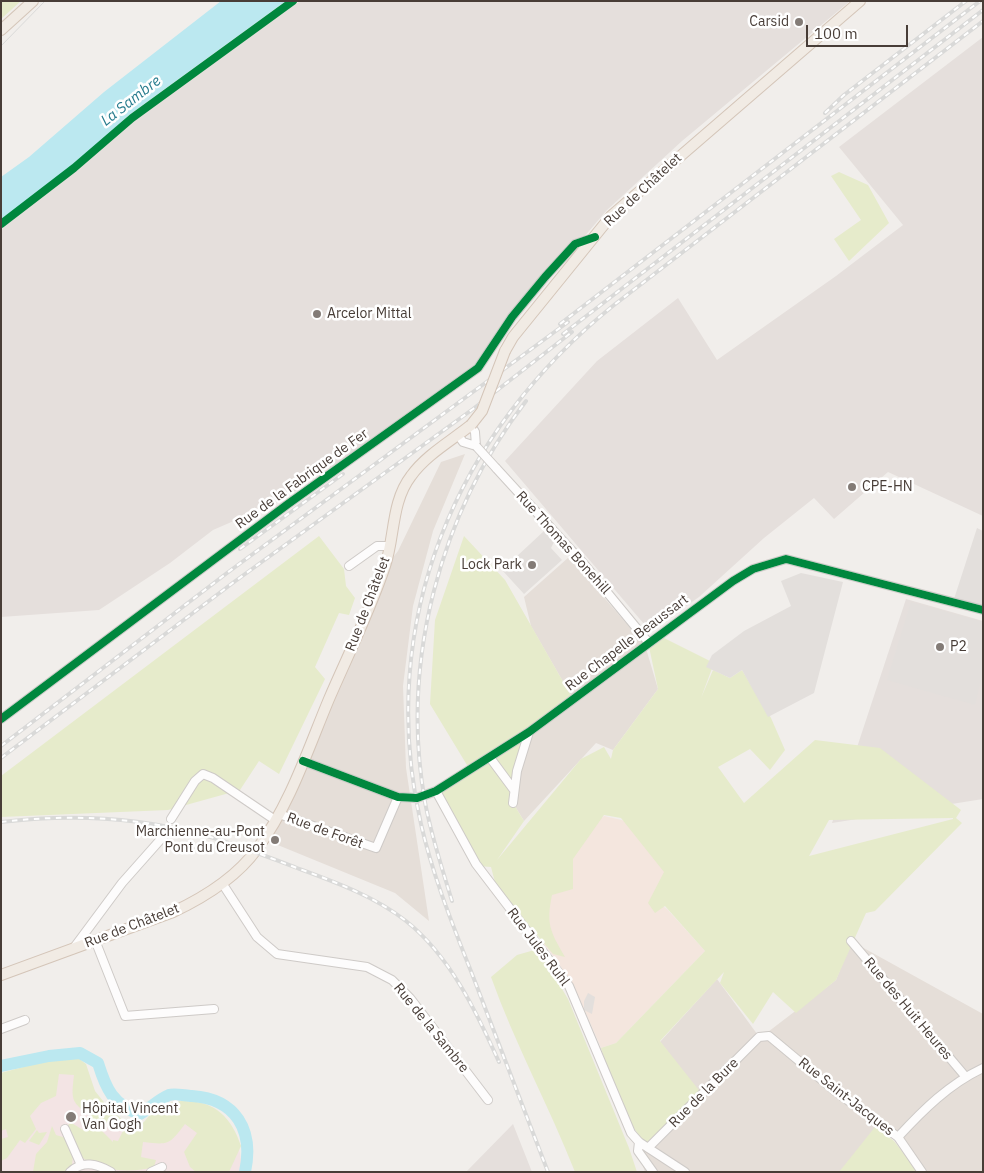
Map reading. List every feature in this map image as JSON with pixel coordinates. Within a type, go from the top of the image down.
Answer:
[{"type":"main road","points":[[1,30],[33,1]]},
{"type":"main road","name":"Rue de Châtelet","points":[[1,976],[173,912],[198,900],[222,883],[257,849],[277,817],[303,761],[385,566],[401,493],[410,477],[423,462],[471,425],[482,411],[505,350],[513,337],[611,216],[701,136],[860,1]]},
{"type":"street","name":"Rue de la Fabrique de Fer","points":[[1,719],[288,504],[478,368],[512,317],[545,277],[575,244],[594,237]]},
{"type":"street","name":"Rue Thomas Bonehill","points":[[471,425],[476,446],[583,564],[648,642]]},
{"type":"street","name":"Rue Thomas Bonehill","points":[[458,435],[463,442],[476,446]]},
{"type":"street","points":[[349,566],[377,546],[389,546]]},
{"type":"street","name":"Rue Chapelle Beaussart","points":[[303,761],[398,797],[417,798],[436,791],[491,758],[529,732],[733,580],[753,569],[786,559],[983,610]]},
{"type":"street","points":[[513,803],[517,771],[529,732]]},
{"type":"street","points":[[491,758],[514,790]]},
{"type":"street","points":[[171,819],[195,780],[203,774],[213,778],[277,817]]},
{"type":"street","name":"Rue Jules Ruhl","points":[[436,791],[476,864],[569,986],[583,1014],[620,1110],[638,1142],[685,1172]]},
{"type":"street","name":"Rue de Forêt","points":[[277,817],[376,848],[398,797]]},
{"type":"street","points":[[73,949],[122,883],[169,830]]},
{"type":"street","name":"Rue de la Sambre","points":[[222,883],[255,934],[271,950],[286,957],[367,967],[392,980],[410,998],[488,1100]]},
{"type":"street","points":[[95,940],[125,1016],[214,1009]]},
{"type":"street","name":"Rue des Huit Heures","points":[[851,941],[965,1076]]},
{"type":"street","points":[[1,1030],[25,1020]]},
{"type":"street","name":"Rue Saint-Jacques","points":[[759,1037],[769,1036],[835,1090],[898,1137],[922,1172]]},
{"type":"street","name":"Rue de la Bure","points":[[648,1148],[759,1037]]},
{"type":"street","points":[[898,1137],[921,1113],[965,1076],[983,1068]]},
{"type":"street","points":[[65,1129],[81,1165]]},
{"type":"street","points":[[638,1142],[638,1150],[653,1172]]},
{"type":"street","points":[[70,1172],[81,1165],[92,1164],[111,1172]]},
{"type":"street","points":[[151,1172],[162,1167]]},
{"type":"shaded area","points":[[300,1],[850,1],[682,141],[607,210],[542,286],[486,357],[427,402],[282,500],[213,530],[170,563],[99,610],[1,617],[1,229],[93,156],[133,121]]},
{"type":"shaded area","points":[[983,37],[983,516],[888,472],[834,519],[814,498],[764,538],[699,597],[650,631],[505,461],[597,361],[678,298],[717,360],[836,276],[903,225],[839,147]]},
{"type":"shaded area","points":[[465,454],[433,531],[413,606],[403,686],[406,768],[429,921],[395,893],[268,841],[384,569],[398,551],[441,462]]},
{"type":"shaded area","points":[[977,528],[983,531],[983,607],[954,599]]},
{"type":"shaded area","name":"Lock Park","points":[[544,531],[554,542],[551,548],[562,560],[524,594],[502,570]]},
{"type":"shaded area","points":[[569,557],[645,645],[658,689],[613,750],[596,743],[524,821],[513,803],[527,734],[573,699],[531,626],[524,597]]},
{"type":"shaded area","points":[[801,573],[843,582],[814,693],[768,717],[742,670],[730,678],[706,667],[712,655],[744,631],[791,606],[781,581]]},
{"type":"shaded area","points":[[906,599],[983,621],[983,799],[832,823]]},
{"type":"shaded area","name":"P2","points":[[911,602],[983,622],[983,671],[975,705],[887,680]]},
{"type":"shaded area","points":[[604,816],[630,822],[669,868],[653,900],[667,909],[705,951],[616,1043],[601,1048],[578,995],[558,962],[542,942],[537,915],[594,823]]},
{"type":"shaded area","points":[[851,941],[983,1014],[983,1172],[923,1172],[898,1137],[880,1124],[843,1172],[645,1172],[638,1151],[700,1093],[660,1042],[717,979],[760,1038],[836,980]]},
{"type":"shaded area","points":[[588,993],[595,997],[592,1014],[584,1010],[584,1001]]},
{"type":"shaded area","name":"Hôpital Vincent Van Gogh","points":[[77,1059],[104,1108],[118,1120],[143,1126],[166,1114],[239,1147],[242,1167],[240,1172],[1,1172],[1,1130],[32,1074]]},
{"type":"shaded area","points":[[513,1124],[532,1172],[466,1172]]},
{"type":"green space","points":[[1,1],[21,1],[1,19]]},
{"type":"green space","points":[[839,172],[868,185],[889,223],[849,261],[834,239],[861,220],[831,176]]},
{"type":"green space","points":[[319,536],[344,569],[346,586],[355,598],[349,615],[339,613],[315,667],[325,679],[279,774],[259,761],[240,790],[168,810],[1,817],[1,776]]},
{"type":"green space","points":[[464,536],[505,580],[573,699],[524,734],[513,803],[524,821],[497,860],[581,759],[604,747],[611,759],[613,750],[658,689],[648,642],[658,635],[714,663],[701,698],[713,670],[730,678],[742,670],[771,718],[785,750],[770,770],[750,749],[718,767],[744,803],[815,740],[880,748],[961,810],[956,818],[962,823],[875,911],[866,913],[836,980],[796,1013],[773,992],[753,1024],[720,983],[724,972],[660,1041],[702,1094],[648,1148],[618,1106],[601,1048],[616,1043],[705,951],[665,906],[655,913],[648,903],[664,872],[621,818],[604,815],[573,859],[573,889],[552,895],[549,913],[551,927],[565,957],[553,954],[496,886],[491,867],[478,866],[436,791],[470,770],[430,704],[435,620]],"holes":[[[953,819],[809,856],[829,820]]]},
{"type":"green space","points":[[538,949],[568,999],[637,1172],[575,1172],[500,1002],[491,977],[517,955]]},
{"type":"green space","points":[[63,1056],[77,1057],[86,1064],[95,1091],[107,1106],[127,1124],[142,1124],[155,1110],[166,1104],[181,1101],[196,1102],[205,1104],[221,1113],[233,1127],[241,1146],[229,1172],[196,1172],[190,1167],[184,1152],[197,1133],[185,1124],[172,1140],[168,1142],[143,1142],[141,1157],[156,1160],[154,1167],[137,1170],[117,1170],[107,1169],[90,1163],[78,1152],[67,1127],[70,1122],[83,1130],[92,1117],[80,1108],[74,1100],[74,1075],[59,1074],[56,1096],[41,1103],[30,1116],[36,1129],[25,1143],[20,1140],[7,1158],[1,1161],[1,1139],[8,1137],[6,1129],[1,1131],[1,1073]],"holes":[[[108,1122],[121,1125],[124,1129],[118,1141],[113,1140],[113,1142],[102,1131],[102,1126]]]},
{"type":"green space","points":[[52,1126],[56,1135],[66,1138],[73,1155],[72,1165],[66,1172],[33,1172],[36,1154],[47,1142]]},
{"type":"green space","points":[[875,1127],[894,1141],[918,1172],[839,1172]]},
{"type":"green space","points":[[37,1130],[39,1133],[47,1132],[39,1145],[29,1141]]},
{"type":"water","name":"La Sambre","points":[[221,1],[286,1],[129,115],[59,179],[1,221],[1,177],[29,157],[104,92]]},
{"type":"waterway","points":[[1,1066],[49,1056],[80,1053],[98,1063],[104,1081],[117,1101],[140,1114],[171,1094],[207,1098],[220,1103],[230,1110],[244,1130],[247,1143],[245,1172]]},
{"type":"tram line","points":[[1,46],[45,1]]},
{"type":"railway","points":[[825,113],[844,95],[966,1]]},
{"type":"railway","points":[[560,324],[980,1]]},
{"type":"railway","points":[[563,334],[983,10]]},
{"type":"railway","points":[[548,1172],[444,902],[421,824],[410,749],[410,676],[420,605],[441,536],[471,472],[511,411],[558,355],[614,305],[983,21]]},
{"type":"railway","points":[[1,746],[227,573],[568,322]]},
{"type":"railway","points":[[1,758],[234,582],[473,409],[572,332]]},
{"type":"railway","points":[[452,901],[427,814],[419,749],[418,696],[423,643],[434,591],[450,540],[470,491],[496,445],[526,401]]},
{"type":"railway","points":[[240,549],[343,474]]},
{"type":"railway","points":[[1,822],[77,818],[127,821],[176,828],[249,850],[354,890],[394,912],[422,935],[436,951],[471,1004],[499,1062]]},
{"type":"cycle path","points":[[1,224],[74,168],[132,118],[293,1]]},
{"type":"cycle path","points":[[1,719],[288,504],[478,368],[512,317],[545,277],[575,244],[595,237]]},
{"type":"cycle path","points":[[303,761],[398,797],[417,798],[436,791],[529,732],[733,581],[753,569],[786,559],[983,610]]},
{"type":"place","name":"Carsid","points":[[799,22]]},
{"type":"place","name":"Arcelor Mittal","points":[[317,314]]},
{"type":"place","name":"CPE-HN","points":[[852,487]]},
{"type":"place","name":"Lock Park","points":[[532,565]]},
{"type":"place","name":"P2","points":[[940,647]]},
{"type":"place","name":"Marchienne-au-Pont Pont du Creusot","points":[[275,840]]},
{"type":"place","name":"Hôpital Vincent Van Gogh","points":[[71,1117]]}]
